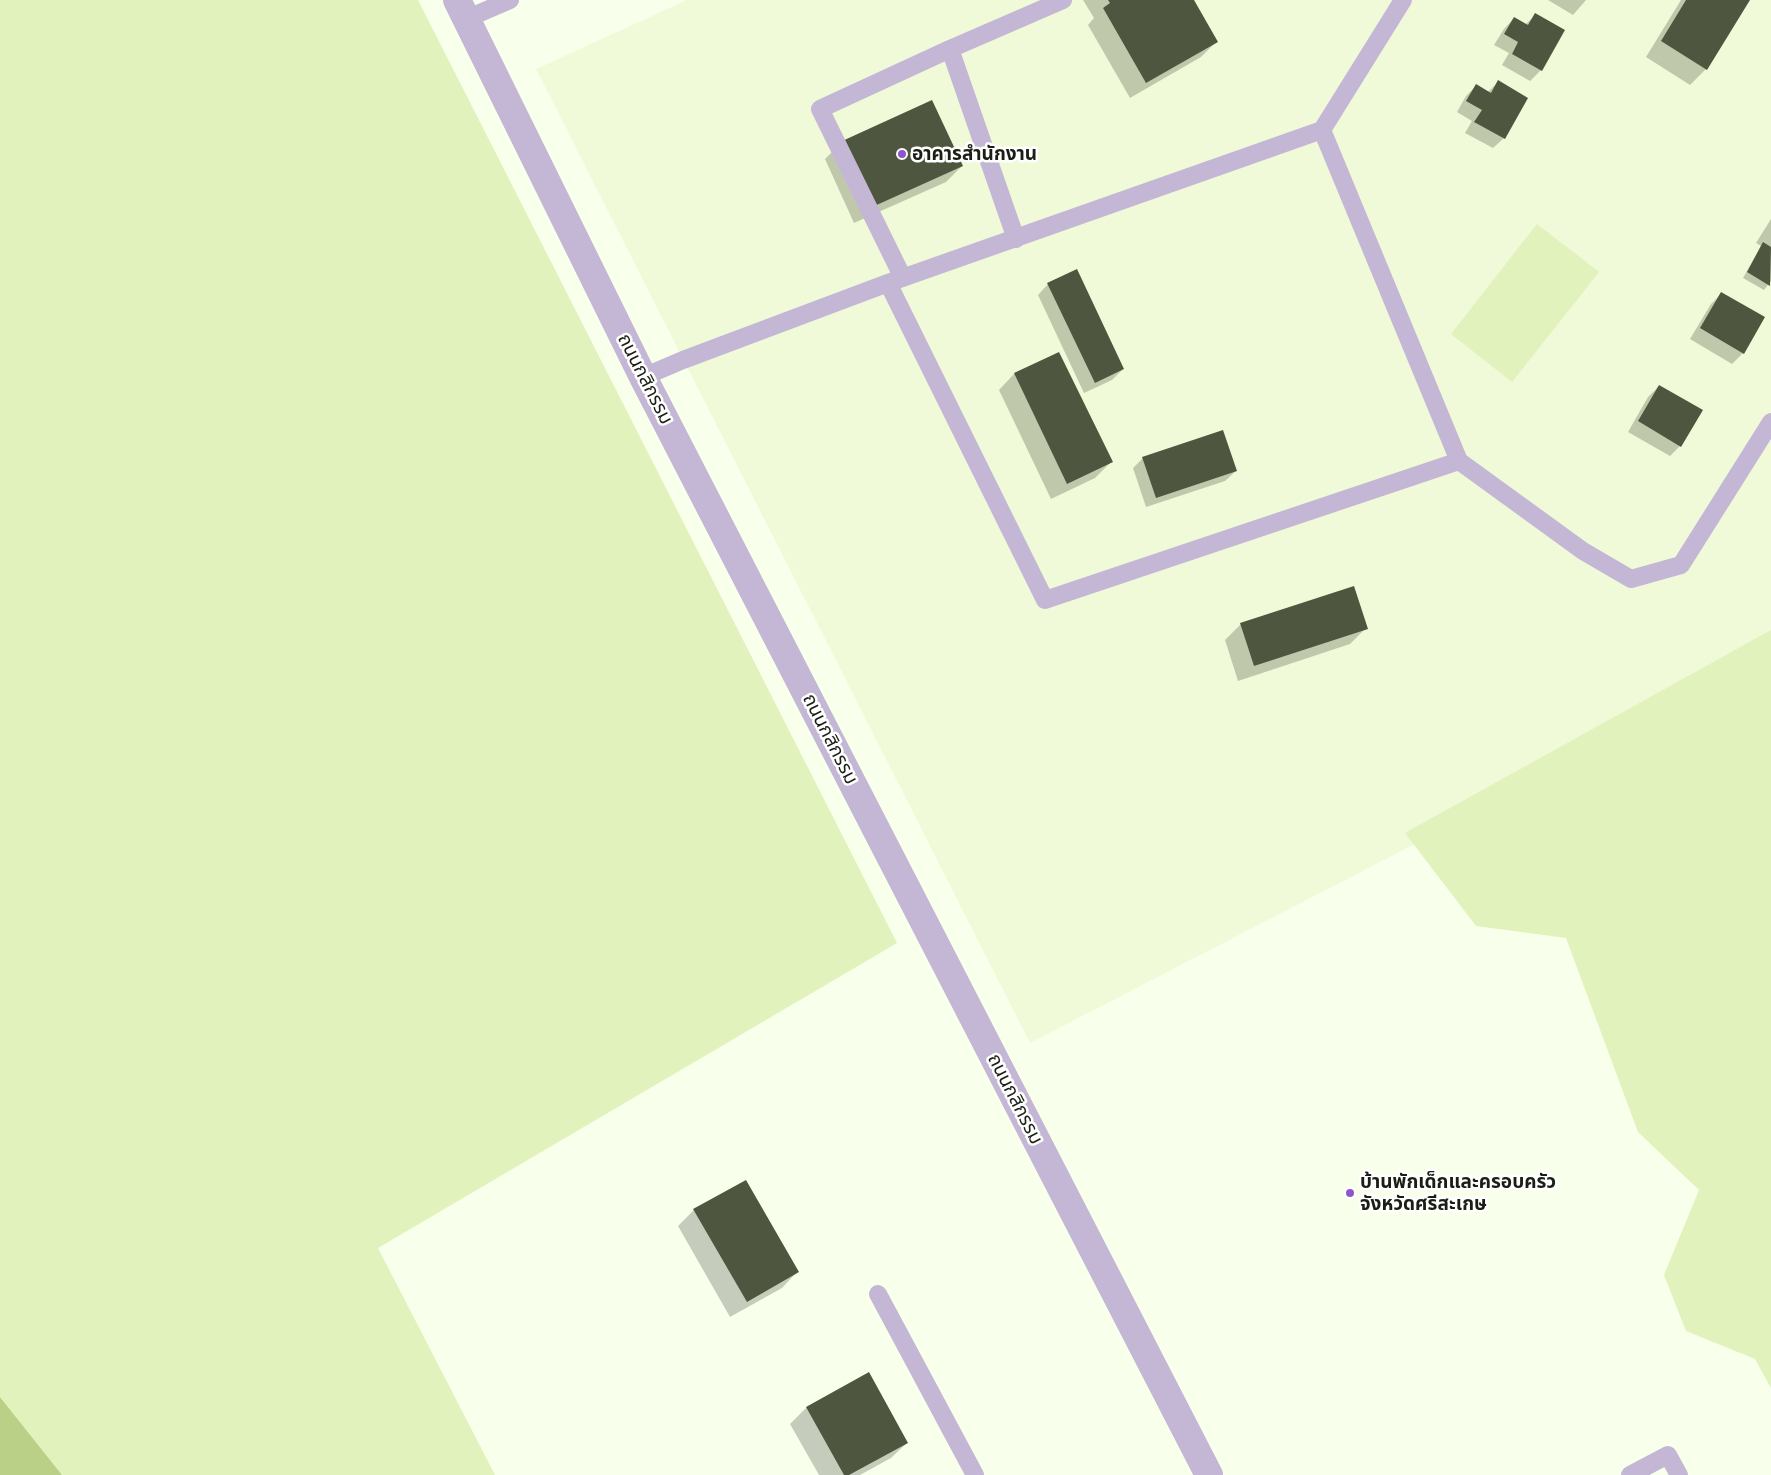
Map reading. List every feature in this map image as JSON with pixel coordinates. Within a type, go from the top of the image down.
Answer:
[{"type":"street","name":"ถนนกสิกรรม","points":[[462,10],[643,377],[1209,1475]]},
{"type":"lane","points":[[462,10],[510,0]]},
{"type":"lane","points":[[1063,0],[950,49],[820,109],[896,281],[1045,600],[1458,461]]},
{"type":"lane","points":[[643,377],[683,360],[896,281],[1322,130],[1403,0]]},
{"type":"lane","points":[[950,49],[1016,239]]},
{"type":"lane","points":[[1322,130],[1458,461],[1583,551],[1632,579],[1681,565],[1771,422]]},
{"type":"lane","points":[[878,1294],[975,1475]]},
{"type":"lane","points":[[1630,1475],[1668,1455],[1679,1475]]},
{"type":"shaded area","points":[[0,0],[418,0],[897,943],[378,1248],[495,1475],[62,1475],[0,1397]]},
{"type":"shaded area","points":[[687,0],[1771,0],[1771,651],[1409,847],[1030,1043],[536,69]]},
{"type":"shaded area","points":[[1537,224],[1599,272],[1512,382],[1451,334]]},
{"type":"shaded area","points":[[1771,630],[1771,1388],[1755,1359],[1686,1331],[1664,1275],[1699,1190],[1638,1132],[1566,938],[1476,926],[1405,833]]},
{"type":"shaded area","points":[[0,1397],[62,1475],[0,1475]]},
{"type":"building","points":[[1108,0],[1194,0],[1218,42],[1146,83],[1103,8],[1110,3]]},
{"type":"building","points":[[1686,0],[1750,0],[1707,70],[1661,41]]},
{"type":"building","points":[[1535,13],[1565,30],[1542,71],[1512,54],[1518,42],[1504,34],[1514,17],[1528,25]]},
{"type":"building","points":[[1498,80],[1528,98],[1505,139],[1474,122],[1482,110],[1466,101],[1476,84],[1491,93]]},
{"type":"building","name":"อาคารสำนักงาน","points":[[932,100],[963,166],[870,208],[840,142]]},
{"type":"building","points":[[1763,242],[1771,247],[1770,286],[1747,272]]},
{"type":"building","points":[[1077,269],[1124,369],[1095,383],[1047,283]]},
{"type":"building","points":[[1721,292],[1765,317],[1744,354],[1700,328]]},
{"type":"building","points":[[1059,352],[1113,462],[1067,484],[1014,373]]},
{"type":"building","points":[[1659,385],[1703,410],[1681,447],[1638,421]]},
{"type":"building","points":[[1223,430],[1237,471],[1156,498],[1142,457]]},
{"type":"building","points":[[1354,586],[1368,629],[1254,666],[1240,623]]},
{"type":"building","points":[[746,1180],[799,1272],[747,1302],[693,1209]]},
{"type":"building","points":[[869,1372],[908,1443],[849,1475],[844,1475],[806,1407]]},
{"type":"place","name":"อาคารสำนักงาน","points":[[902,154]]},
{"type":"place","name":"บ้านพักเด็กและครอบครัว จังหวัดศรีสะเกษ","points":[[1350,1193]]}]
